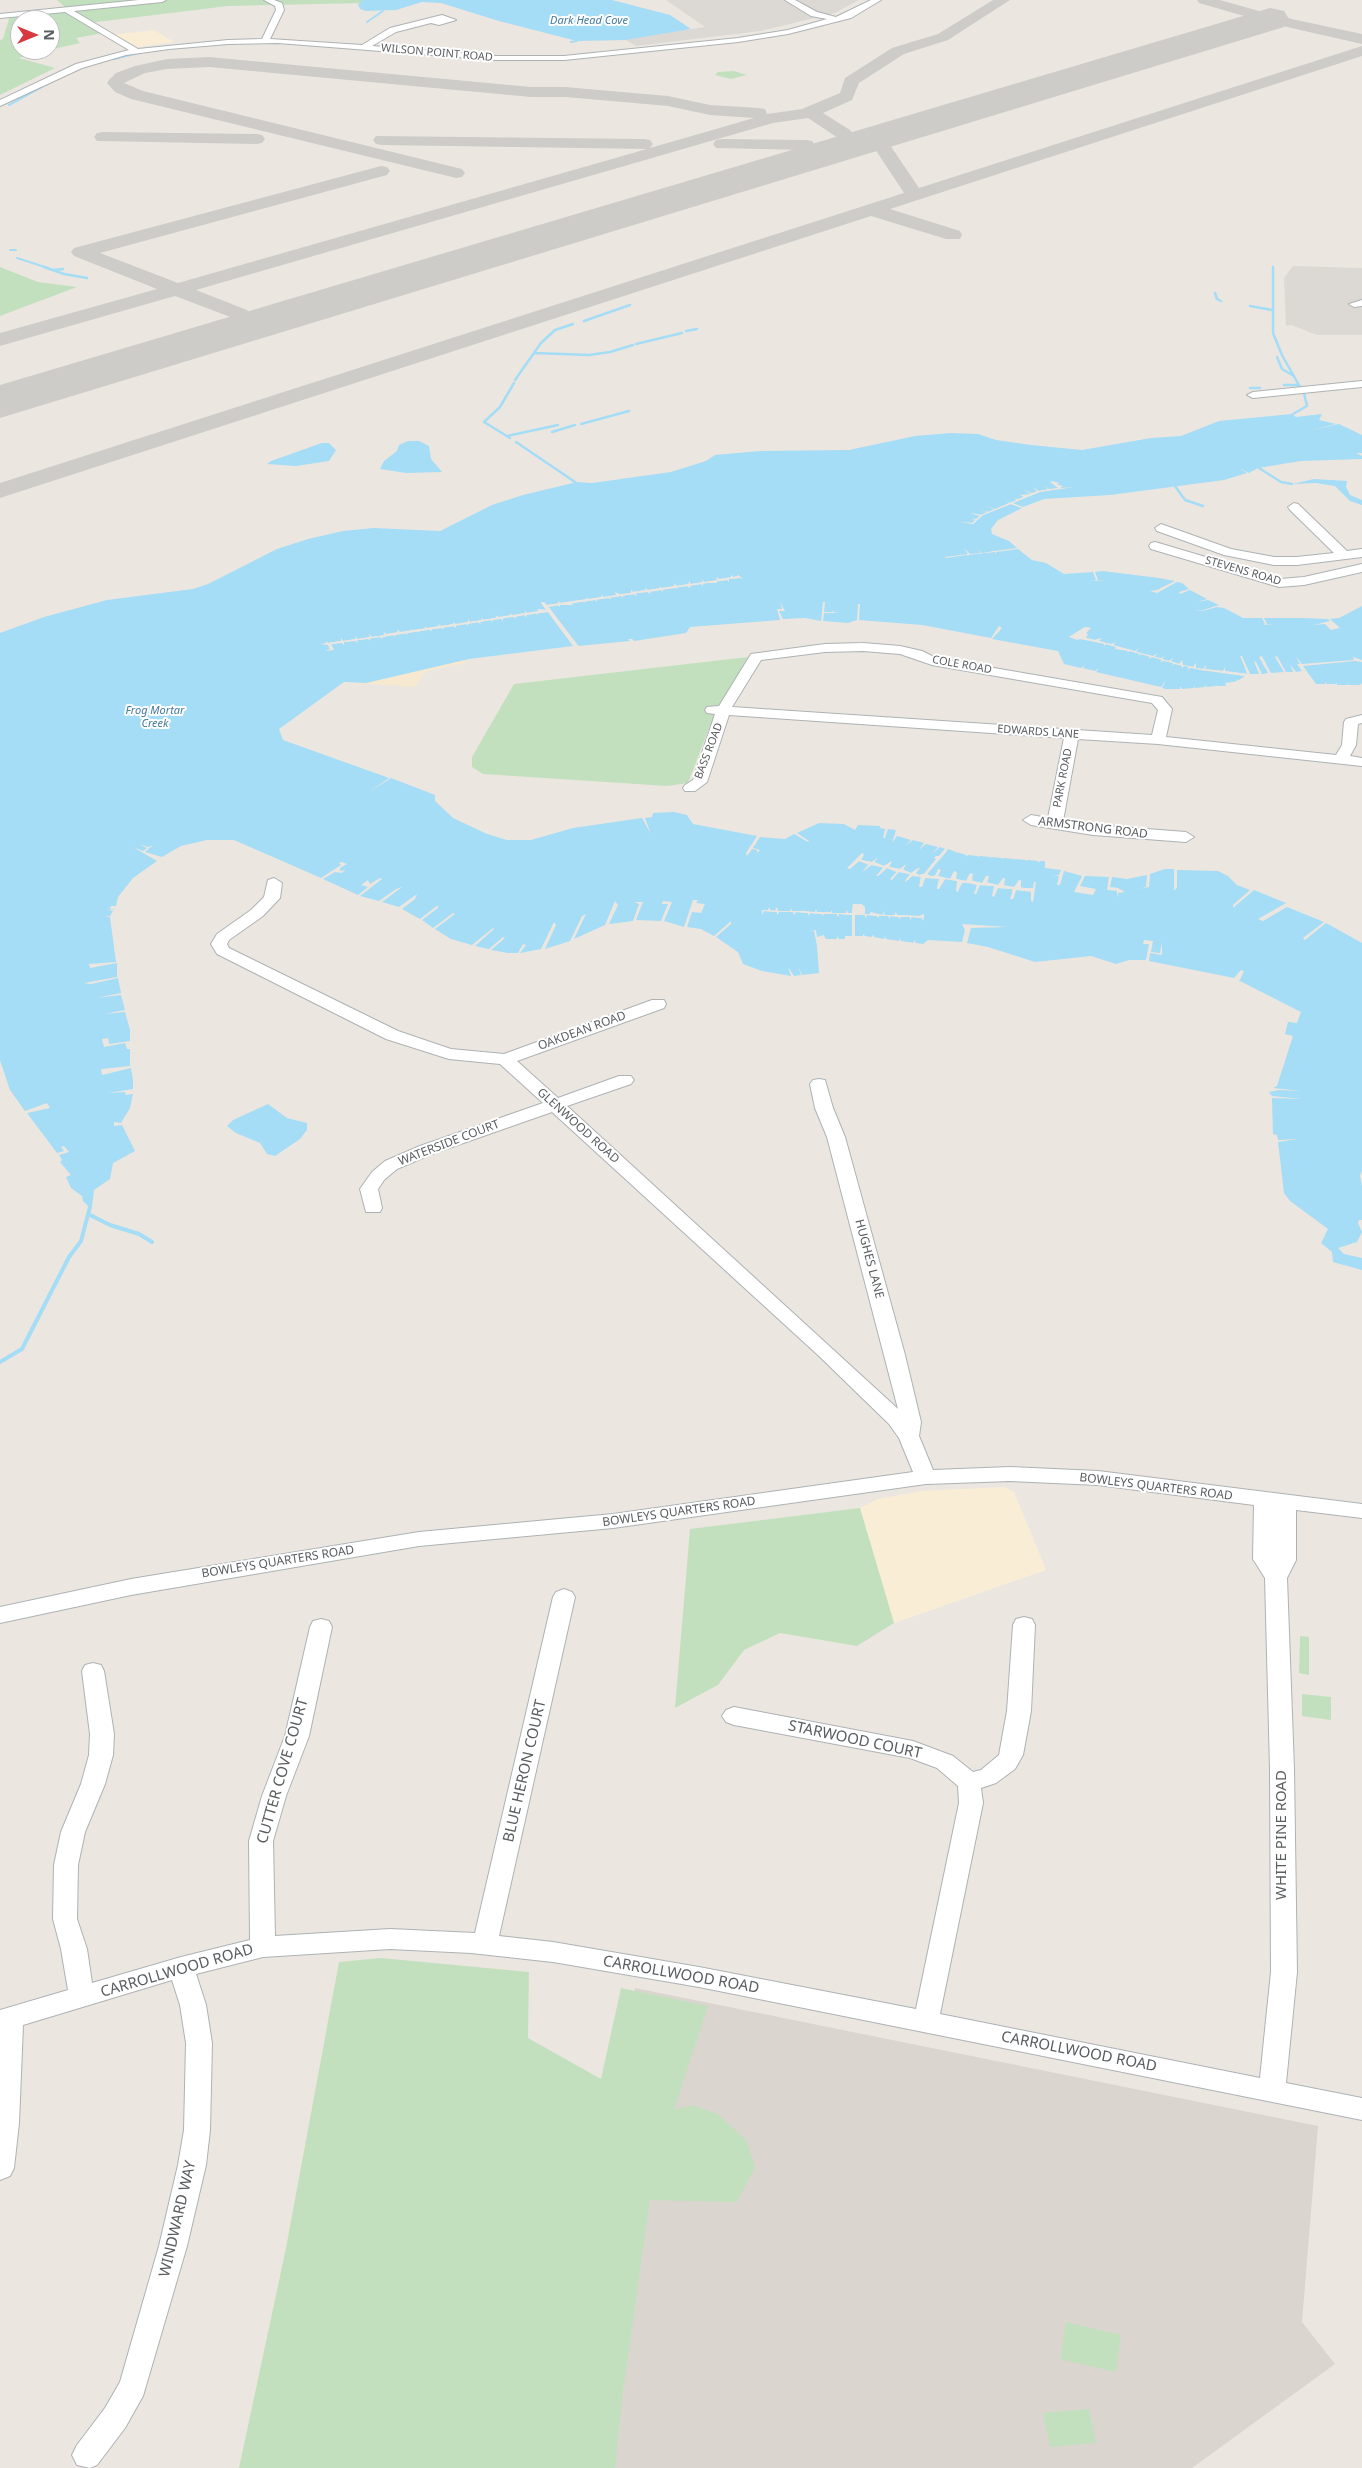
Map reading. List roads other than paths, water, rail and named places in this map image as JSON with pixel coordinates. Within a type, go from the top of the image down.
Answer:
[{"type":"street","points":[[0,16],[162,0]]},
{"type":"street","points":[[265,40],[280,10],[279,5],[268,0]]},
{"type":"street","points":[[789,0],[814,14],[834,19]]},
{"type":"street","name":"WILSON POINT ROAD","points":[[834,19],[871,0]]},
{"type":"street","name":"WILSON POINT ROAD","points":[[0,107],[3,99],[78,66],[134,51],[198,42],[265,40],[366,46],[490,58],[564,58],[755,38],[788,32],[834,19],[878,0]]},
{"type":"street","points":[[67,10],[134,51]]},
{"type":"street","points":[[366,46],[393,30],[428,22]]},
{"type":"street","points":[[1253,394],[1362,384]]},
{"type":"street","points":[[1294,507],[1344,555]]},
{"type":"street","points":[[1161,528],[1209,546],[1262,559],[1297,561],[1362,553]]},
{"type":"street","name":"STEVENS ROAD","points":[[1155,546],[1279,583],[1294,583],[1362,568]]},
{"type":"street","name":"COLE ROAD","points":[[718,711],[756,657],[825,648],[863,647],[900,650],[917,654],[932,661],[1157,700],[1165,709],[1158,740]]},
{"type":"street","name":"EDWARDS LANE","points":[[718,711],[1158,740],[1342,758],[1362,762]]},
{"type":"street","name":"BASS ROAD","points":[[690,788],[700,782],[718,711]]},
{"type":"street","points":[[1342,758],[1349,745],[1351,722],[1362,719]]},
{"type":"street","name":"PARK ROAD","points":[[1055,822],[1072,734]]},
{"type":"street","name":"ARMSTRONG ROAD","points":[[1031,820],[1055,822],[1075,828],[1186,837]]},
{"type":"street","points":[[274,883],[272,898],[220,942],[223,951],[392,1035],[449,1054],[505,1060]]},
{"type":"street","name":"OAKDEAN ROAD","points":[[505,1060],[658,1004]]},
{"type":"street","name":"GLENWOOD ROAD","points":[[505,1060],[826,1352],[896,1419],[909,1436],[926,1477]]},
{"type":"street","points":[[555,1105],[624,1080]]},
{"type":"street","name":"HUGHES LANE","points":[[819,1084],[824,1108],[836,1137],[895,1355],[910,1422],[909,1436]]},
{"type":"street","name":"WATERSIDE COURT","points":[[373,1208],[369,1189],[378,1176],[391,1165],[426,1150],[555,1105]]},
{"type":"street","name":"BOWLEYS QUARTERS ROAD","points":[[1,1614],[131,1587],[419,1539],[613,1521],[926,1477],[1010,1474],[1098,1478],[1362,1511]]},
{"type":"street","name":"WHITE PINE ROAD","points":[[1265,1500],[1264,1560],[1276,1578]]},
{"type":"street","name":"WHITE PINE ROAD","points":[[1272,2091],[1284,1972],[1282,1769],[1276,1578],[1285,1560],[1286,1502]]},
{"type":"street","name":"BLUE HERON COURT","points":[[485,1944],[564,1597]]},
{"type":"street","points":[[926,2022],[972,1803],[969,1782],[988,1777],[1007,1763],[1011,1755],[1019,1712],[1024,1625]]},
{"type":"street","name":"CUTTER COVE COURT","points":[[263,1948],[261,1841],[274,1796],[296,1736],[321,1627]]},
{"type":"street","points":[[82,1998],[74,1949],[65,1918],[65,1888],[66,1865],[73,1832],[93,1784],[101,1755],[102,1734],[93,1670]]},
{"type":"street","name":"STARWOOD COURT","points":[[734,1716],[913,1750],[945,1762],[969,1782]]},
{"type":"street","name":"CARROLLWOOD ROAD","points":[[5,2020],[181,1967],[263,1948],[390,1939],[485,1944],[553,1952],[699,1977],[1362,2109]]},
{"type":"street","name":"WINDWARD WAY","points":[[87,2455],[115,2418],[133,2386],[173,2246],[192,2165],[197,2120],[199,2043],[193,2005],[181,1967]]},
{"type":"street","points":[[0,2168],[6,2123],[5,2020]]},
{"type":"water","name":"Dark Head Cove","points":[[360,0],[612,0],[670,15],[691,29],[625,40],[577,41],[499,21],[441,3],[422,2],[396,10],[366,11],[360,9],[358,4],[362,2]]},
{"type":"water","name":"Frog Mortar Creek","points":[[1292,414],[1296,417],[1322,414],[1319,420],[1336,424],[1308,431],[1339,424],[1362,435],[1362,453],[1356,453],[1362,456],[1362,459],[1301,461],[1258,468],[1249,473],[1239,468],[1247,473],[1224,480],[1110,495],[1044,499],[1023,507],[1012,503],[1040,492],[1061,488],[1052,481],[1058,488],[1039,491],[1034,487],[1038,491],[981,515],[970,513],[980,516],[972,523],[960,521],[973,524],[983,515],[1011,504],[1022,508],[998,520],[991,529],[992,534],[1009,541],[1017,548],[982,553],[976,547],[981,553],[970,554],[964,548],[968,554],[945,557],[938,551],[946,558],[967,555],[969,557],[968,555],[995,552],[996,555],[996,552],[1018,549],[1032,560],[1046,563],[1064,574],[1093,572],[1096,580],[1091,581],[1106,580],[1098,580],[1095,572],[1103,571],[1175,581],[1157,590],[1150,591],[1157,593],[1177,582],[1182,583],[1189,589],[1179,592],[1180,594],[1190,590],[1207,599],[1197,602],[1208,600],[1219,605],[1201,611],[1217,607],[1224,608],[1243,618],[1262,618],[1265,624],[1263,625],[1273,624],[1267,624],[1264,618],[1328,619],[1330,621],[1314,625],[1325,624],[1331,630],[1340,628],[1330,619],[1339,618],[1362,606],[1362,660],[1353,657],[1354,660],[1302,664],[1296,656],[1300,664],[1297,664],[1302,671],[1296,672],[1290,664],[1293,672],[1286,672],[1277,656],[1275,657],[1284,672],[1271,673],[1262,656],[1259,657],[1268,673],[1262,674],[1254,661],[1259,674],[1250,674],[1241,656],[1247,674],[1224,671],[1225,668],[1223,671],[1205,669],[1206,665],[1204,669],[1196,668],[1196,663],[1194,667],[1183,665],[1182,660],[1179,664],[1170,661],[1173,658],[1169,661],[1098,641],[1101,638],[1095,640],[1086,638],[1085,633],[1090,628],[1085,627],[1069,637],[1106,644],[1151,657],[1149,659],[1152,657],[1200,670],[1245,676],[1239,680],[1233,678],[1238,680],[1234,682],[1229,680],[1233,682],[1225,683],[1226,686],[1217,686],[1215,684],[1216,686],[1206,687],[1205,684],[1205,687],[1195,688],[1193,685],[1194,688],[1182,689],[1180,686],[1180,689],[1166,689],[1162,688],[1166,680],[1161,687],[1096,672],[1099,668],[1095,671],[1083,668],[1085,665],[1081,668],[1064,664],[1058,651],[992,639],[1002,628],[999,626],[991,638],[922,625],[859,620],[860,604],[858,604],[857,620],[848,623],[823,621],[824,613],[839,613],[833,612],[833,610],[832,612],[824,612],[825,602],[823,602],[821,621],[805,618],[783,619],[779,611],[785,611],[780,602],[782,609],[777,609],[780,620],[690,627],[686,633],[634,641],[628,639],[630,641],[578,646],[548,607],[635,594],[637,596],[636,593],[648,592],[649,594],[649,592],[687,586],[690,588],[689,586],[727,580],[729,582],[728,579],[742,579],[738,574],[739,576],[733,577],[731,575],[732,577],[719,579],[717,577],[718,580],[691,584],[689,581],[689,584],[676,586],[674,583],[675,586],[648,590],[645,588],[646,590],[633,592],[631,590],[632,593],[604,597],[601,595],[602,597],[547,605],[541,603],[546,610],[538,609],[539,611],[527,613],[525,611],[526,613],[456,624],[453,622],[454,624],[441,626],[439,624],[440,626],[400,632],[398,630],[398,632],[386,634],[384,632],[385,635],[372,637],[370,634],[371,637],[357,639],[355,636],[356,639],[343,641],[341,638],[341,641],[328,643],[327,641],[331,650],[334,650],[331,644],[380,637],[383,639],[382,637],[454,626],[456,628],[455,626],[478,622],[480,624],[479,622],[490,620],[492,622],[491,620],[525,615],[526,617],[526,615],[548,612],[573,646],[469,659],[366,683],[344,682],[279,729],[283,740],[389,778],[366,794],[391,778],[435,795],[435,801],[453,818],[487,834],[507,840],[531,840],[573,828],[642,818],[651,834],[645,818],[652,817],[653,813],[674,812],[687,815],[693,824],[757,836],[746,853],[747,856],[752,849],[757,850],[757,853],[760,850],[753,848],[760,837],[785,839],[794,834],[808,842],[797,833],[819,823],[844,824],[855,830],[858,825],[880,826],[880,828],[885,829],[883,838],[885,838],[888,829],[896,830],[892,843],[897,836],[911,840],[905,846],[913,840],[924,843],[919,850],[926,844],[938,847],[932,854],[940,847],[945,849],[924,874],[919,875],[915,873],[919,868],[911,873],[903,870],[906,864],[900,869],[889,867],[892,861],[884,866],[874,862],[878,857],[872,862],[861,860],[864,854],[850,869],[859,861],[869,865],[863,872],[871,865],[882,867],[878,876],[887,868],[897,872],[890,879],[899,872],[910,874],[904,882],[912,876],[921,877],[920,886],[922,887],[927,877],[939,879],[937,889],[939,889],[945,879],[957,881],[957,892],[963,882],[977,885],[976,894],[979,885],[994,886],[994,897],[997,888],[1012,889],[1013,899],[1016,890],[1032,892],[1033,888],[1021,888],[1021,881],[1014,887],[1004,886],[1005,878],[998,885],[986,882],[989,876],[982,883],[970,880],[973,874],[966,881],[956,879],[956,872],[950,879],[938,876],[940,870],[933,877],[927,874],[948,849],[956,852],[956,854],[957,852],[966,855],[966,857],[968,855],[978,856],[978,858],[979,856],[990,857],[990,859],[991,857],[1002,858],[1002,860],[1003,858],[1014,859],[1014,861],[1015,859],[1026,860],[1027,862],[1027,860],[1038,861],[1039,863],[1040,861],[1045,861],[1045,868],[1061,870],[1059,875],[1053,875],[1059,876],[1057,885],[1060,885],[1064,871],[1082,876],[1074,892],[1093,895],[1096,889],[1080,886],[1085,876],[1109,877],[1107,890],[1117,891],[1117,898],[1118,893],[1125,892],[1118,888],[1110,887],[1112,877],[1127,879],[1147,875],[1146,887],[1138,889],[1149,887],[1150,874],[1165,869],[1174,869],[1174,891],[1177,887],[1177,870],[1218,871],[1228,876],[1237,885],[1250,890],[1233,905],[1233,908],[1254,890],[1286,903],[1258,919],[1263,921],[1287,907],[1324,922],[1303,938],[1305,940],[1326,923],[1362,943],[1362,1170],[1360,1176],[1362,1186],[1362,1220],[1359,1220],[1358,1223],[1362,1232],[1357,1242],[1338,1248],[1344,1254],[1362,1258],[1362,1270],[1333,1262],[1332,1252],[1321,1243],[1328,1229],[1290,1201],[1284,1193],[1278,1142],[1298,1139],[1278,1140],[1277,1135],[1273,1134],[1272,1098],[1303,1099],[1272,1096],[1269,1092],[1279,1090],[1302,1091],[1273,1088],[1277,1086],[1293,1036],[1285,1034],[1288,1022],[1297,1023],[1301,1012],[1238,980],[1240,980],[1244,971],[1241,970],[1234,978],[1149,961],[1150,953],[1162,955],[1162,942],[1160,953],[1151,952],[1153,941],[1144,940],[1143,944],[1149,944],[1146,960],[1129,960],[1116,964],[1091,956],[1035,962],[988,947],[967,943],[971,928],[1008,927],[962,924],[965,930],[962,942],[928,940],[923,944],[915,943],[916,940],[914,943],[855,936],[855,915],[865,915],[866,918],[867,915],[877,916],[878,918],[878,916],[889,916],[890,919],[890,916],[899,917],[900,919],[900,917],[910,917],[910,920],[911,917],[922,918],[923,921],[924,914],[920,916],[897,915],[895,912],[895,915],[884,915],[883,912],[883,915],[871,912],[870,914],[865,914],[862,904],[853,904],[852,913],[847,913],[847,910],[846,913],[832,913],[832,910],[831,913],[778,911],[777,907],[775,911],[770,910],[770,908],[762,911],[763,914],[763,911],[777,912],[777,915],[779,912],[794,912],[795,915],[795,912],[808,913],[809,916],[809,913],[822,914],[822,916],[823,914],[837,914],[838,917],[839,914],[852,915],[852,936],[845,936],[845,939],[837,937],[837,939],[825,939],[824,935],[817,937],[816,930],[810,931],[814,931],[819,973],[802,975],[798,966],[801,975],[794,976],[788,967],[791,976],[762,971],[743,964],[738,952],[716,937],[731,924],[731,921],[714,936],[701,929],[687,927],[692,912],[701,913],[705,904],[696,903],[698,900],[693,900],[684,927],[664,921],[672,902],[663,901],[662,904],[668,904],[661,921],[636,920],[643,902],[634,902],[639,904],[633,921],[609,924],[618,905],[615,901],[605,925],[574,939],[586,914],[582,916],[570,941],[545,949],[556,925],[554,922],[541,949],[520,953],[526,945],[523,944],[518,953],[508,953],[491,950],[505,938],[503,937],[489,949],[475,946],[493,928],[472,945],[451,939],[435,929],[455,914],[453,913],[433,928],[422,920],[438,908],[438,905],[420,919],[402,909],[415,899],[417,894],[399,907],[382,902],[402,887],[379,901],[360,896],[382,879],[380,878],[370,884],[368,880],[361,885],[368,887],[358,895],[323,879],[335,872],[342,873],[345,870],[340,871],[340,868],[347,864],[342,862],[339,863],[341,865],[321,878],[234,840],[207,840],[181,846],[162,857],[145,852],[153,845],[148,847],[139,844],[147,848],[143,851],[133,847],[157,861],[133,878],[118,897],[116,906],[111,906],[110,909],[117,909],[107,910],[113,911],[110,916],[104,917],[110,917],[116,962],[89,964],[90,968],[117,963],[117,977],[84,983],[91,984],[118,978],[121,993],[96,998],[121,995],[125,1010],[104,1014],[125,1012],[130,1030],[130,1041],[109,1044],[108,1038],[102,1039],[104,1047],[125,1043],[127,1049],[130,1049],[130,1066],[101,1069],[102,1075],[131,1068],[133,1080],[133,1089],[108,1093],[125,1092],[126,1095],[133,1094],[130,1108],[121,1123],[114,1122],[114,1126],[122,1125],[135,1151],[113,1163],[110,1179],[94,1190],[92,1206],[89,1207],[83,1201],[82,1196],[71,1188],[66,1177],[71,1175],[60,1162],[62,1160],[59,1155],[69,1152],[64,1146],[61,1147],[64,1151],[57,1153],[27,1113],[50,1108],[47,1103],[25,1111],[10,1090],[0,1060],[0,633],[44,617],[107,600],[193,589],[208,584],[277,549],[308,539],[343,531],[374,528],[440,531],[492,505],[523,495],[577,482],[592,483],[671,472],[706,461],[715,455],[760,451],[849,450],[915,436],[951,433],[978,434],[996,440],[1082,450],[1151,438],[1181,436],[1219,421]]},
{"type":"water","points":[[408,441],[419,441],[429,446],[431,459],[442,472],[406,473],[380,469],[384,461],[397,451],[399,445]]},
{"type":"water","points":[[322,443],[329,443],[336,450],[329,461],[296,466],[267,464],[271,461]]},
{"type":"water","points":[[1314,479],[1347,481],[1346,487],[1350,495],[1362,500],[1362,505],[1350,501],[1335,486],[1316,483],[1292,484]]},
{"type":"water","points":[[1362,662],[1362,685],[1361,683],[1360,685],[1349,685],[1349,683],[1348,685],[1337,685],[1336,682],[1336,684],[1327,684],[1325,682],[1325,684],[1316,684],[1303,666]]},
{"type":"water","points":[[268,1104],[287,1118],[307,1123],[307,1130],[300,1139],[275,1156],[267,1154],[260,1143],[236,1133],[227,1126],[233,1120]]},
{"type":"waterway","points":[[367,22],[383,11]]},
{"type":"waterway","points":[[571,42],[577,41]]},
{"type":"waterway","points":[[114,59],[143,52]]},
{"type":"waterway","points":[[9,105],[47,84]]},
{"type":"waterway","points":[[10,250],[16,250]]},
{"type":"waterway","points":[[17,258],[48,268]]},
{"type":"waterway","points":[[44,267],[64,274],[87,278]]},
{"type":"waterway","points":[[1273,267],[1273,333],[1294,376]]},
{"type":"waterway","points":[[53,270],[63,269]]},
{"type":"waterway","points":[[1215,293],[1217,299],[1221,301]]},
{"type":"waterway","points":[[584,321],[630,305]]},
{"type":"waterway","points":[[1250,306],[1272,310]]},
{"type":"waterway","points":[[515,380],[541,343],[555,330],[573,324]]},
{"type":"waterway","points":[[686,331],[697,329]]},
{"type":"waterway","points":[[636,344],[682,333]]},
{"type":"waterway","points":[[534,353],[589,355],[610,352],[633,345]]},
{"type":"waterway","points":[[1277,357],[1282,369],[1294,376]]},
{"type":"waterway","points":[[1294,376],[1299,385]]},
{"type":"waterway","points":[[510,438],[484,422],[500,407],[514,383]]},
{"type":"waterway","points":[[1284,385],[1299,385]]},
{"type":"waterway","points":[[1250,388],[1260,388]]},
{"type":"waterway","name":"Frog Mortar Creek","points":[[1293,414],[1307,406],[1304,393]]},
{"type":"waterway","points":[[581,424],[629,411]]},
{"type":"waterway","points":[[507,436],[558,425]]},
{"type":"waterway","points":[[552,432],[575,425]]},
{"type":"waterway","points":[[516,442],[575,482]]},
{"type":"waterway","points":[[1259,468],[1281,482],[1292,484]]},
{"type":"waterway","points":[[1175,486],[1185,500],[1203,506]]},
{"type":"waterway","points":[[0,1362],[22,1349],[69,1257],[81,1241],[90,1207]]},
{"type":"waterway","points":[[90,1215],[110,1225],[139,1234],[152,1242]]}]
